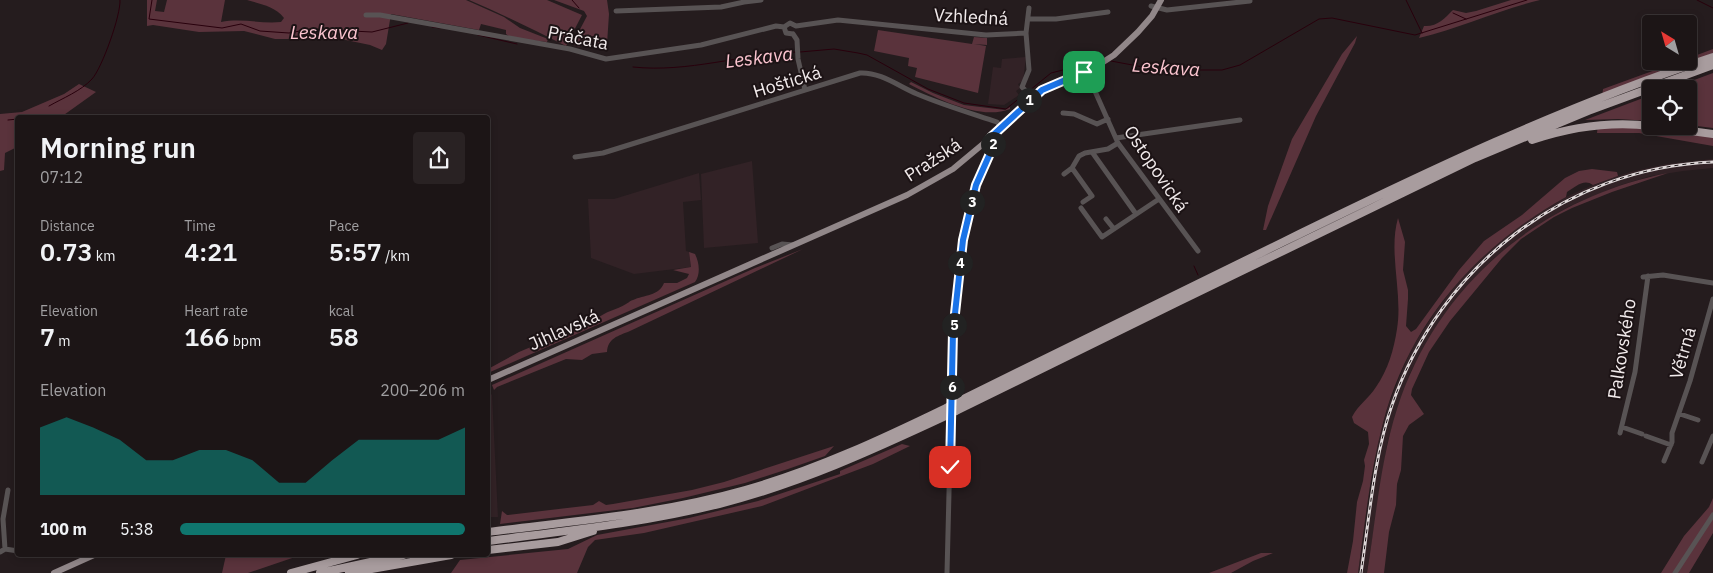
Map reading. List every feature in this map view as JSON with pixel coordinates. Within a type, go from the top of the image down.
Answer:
[{"type":"highway","points":[[490,550],[558,542],[631,522],[719,504],[781,486],[847,461],[1427,171],[1527,127],[1713,53]]},
{"type":"highway","points":[[1671,71],[1713,57]]},
{"type":"highway","points":[[490,532],[587,521],[692,503],[746,490],[810,469],[952,409],[1475,158],[1588,111],[1713,65]]},
{"type":"highway","points":[[1475,158],[1569,129],[1598,124],[1642,126]]},
{"type":"highway","points":[[1697,132],[1713,134]]},
{"type":"highway","points":[[490,541],[631,522]]},
{"type":"highway","points":[[490,528],[506,530]]},
{"type":"highway","points":[[290,573],[329,557]]},
{"type":"highway","points":[[290,573],[350,557]]},
{"type":"highway","points":[[320,573],[394,557]]},
{"type":"highway","points":[[349,573],[440,557]]},
{"type":"main road","name":"Pražská","points":[[653,307],[934,181],[953,169],[990,138],[1028,94],[1086,71],[1114,55],[1138,32],[1160,0]]},
{"type":"main road","name":"Jihlavská","points":[[490,379],[653,307]]},
{"type":"main road","points":[[54,573],[90,557]]},
{"type":"street","points":[[616,11],[761,0]]},
{"type":"street","points":[[1154,7],[1167,10],[1250,1]]},
{"type":"street","points":[[1028,94],[1022,87],[1029,70],[1026,33],[1030,8]]},
{"type":"street","points":[[1028,19],[1056,19],[1108,12]]},
{"type":"street","name":"Práčata","points":[[366,15],[380,15],[551,46],[606,59],[701,45],[776,26],[784,27]]},
{"type":"street","name":"Vzhledná","points":[[796,26],[838,20],[986,34],[1026,33]]},
{"type":"street","points":[[793,34],[796,26],[790,23],[784,27],[786,33],[793,34],[797,40],[806,90]]},
{"type":"street","name":"Ostopovická","points":[[1086,71],[1117,140],[1198,251]]},
{"type":"street","name":"Hoštická","points":[[575,157],[607,152],[860,73],[875,74],[916,94],[997,122],[1001,127]]},
{"type":"street","points":[[1063,113],[1074,114],[1097,124],[1108,119]]},
{"type":"street","points":[[1064,174],[1072,168],[1079,156],[1085,153],[1108,149],[1117,140],[1240,120]]},
{"type":"street","points":[[947,573],[953,332],[963,240],[976,185],[992,149],[993,144],[990,138]]},
{"type":"street","points":[[1092,152],[1136,214]]},
{"type":"street","points":[[1072,168],[1092,196],[1082,205],[1102,237],[1159,199]]},
{"type":"street","points":[[1106,220],[1114,229]]},
{"type":"street","name":"Pražská","points":[[772,248],[782,244],[793,245]]},
{"type":"street","name":"Palkovského","points":[[1620,433],[1635,372],[1646,276],[1663,276],[1713,284]]},
{"type":"street","name":"Větrná","points":[[1664,461],[1671,445],[1672,433],[1680,414],[1713,299]]},
{"type":"street","points":[[1680,414],[1698,420]]},
{"type":"street","points":[[1622,427],[1671,445]]},
{"type":"street","points":[[1702,462],[1713,436]]},
{"type":"street","points":[[3,551],[3,519],[8,490]]},
{"type":"street","points":[[1674,573],[1713,515]]},
{"type":"shaded area","points":[[147,0],[157,0],[155,11],[164,12],[167,0],[225,0],[221,22],[281,22],[284,18],[272,8],[247,0],[466,0],[504,17],[520,28],[548,39],[547,42],[511,38],[506,34],[506,30],[481,24],[479,30],[391,14],[386,44],[382,50],[370,45],[341,39],[275,39],[244,31],[199,32],[153,25],[147,26]]},
{"type":"shaded area","points":[[469,0],[547,0],[582,15],[566,46]]},
{"type":"shaded area","points":[[554,0],[607,0],[609,14],[607,44],[595,45],[591,41],[585,40],[579,47],[574,45],[587,16],[584,11]]},
{"type":"shaded area","points":[[1511,0],[1540,0],[1419,38],[1424,26],[1437,23],[1453,10],[1466,13]]},
{"type":"shaded area","points":[[878,30],[972,44],[974,37],[987,38],[987,45],[974,44],[986,46],[978,93],[915,77],[917,68],[908,66],[909,58],[874,51]]},
{"type":"shaded area","points":[[1357,36],[1316,116],[1266,230],[1263,230],[1268,206],[1292,139],[1342,54]]},
{"type":"shaded area","points":[[1713,49],[1713,53],[1698,59],[1698,55]]},
{"type":"shaded area","points":[[1026,57],[1023,81],[1018,84],[1020,88],[1016,91],[1019,95],[1004,105],[988,104],[993,67],[1001,68],[1002,59]]},
{"type":"shaded area","points":[[1655,70],[1671,70],[1642,80],[1642,82],[1602,98],[1603,89]]},
{"type":"shaded area","points":[[1713,73],[1713,128],[1697,126],[1697,80],[1694,80]]},
{"type":"shaded area","points":[[911,82],[964,105],[1005,110],[1010,107],[1010,109],[998,112],[972,110],[932,96],[909,84]]},
{"type":"shaded area","points":[[79,84],[96,92],[64,115],[15,115],[15,148],[5,153],[4,170],[0,171],[0,114],[22,112],[64,94]]},
{"type":"shaded area","points":[[1642,98],[1642,120],[1585,120]]},
{"type":"shaded area","points":[[1598,124],[1642,128],[1642,134],[1597,133]]},
{"type":"shaded area","points":[[1697,133],[1713,134],[1713,146],[1650,135],[1697,135]]},
{"type":"shaded area","points":[[1713,159],[1713,168],[1651,176],[1621,185],[1570,206],[1514,242],[1490,262],[1464,290],[1432,333],[1411,371],[1387,445],[1367,573],[1358,573],[1378,444],[1388,406],[1413,346],[1457,283],[1508,234],[1566,197],[1630,172],[1667,164]]},
{"type":"shaded area","points":[[752,161],[758,243],[704,248],[701,174]]},
{"type":"shaded area","points":[[1592,169],[1617,172],[1618,176],[1593,185],[1586,182],[1576,186],[1567,192],[1566,197],[1533,217],[1503,239],[1475,264],[1450,291],[1429,321],[1410,353],[1395,387],[1383,423],[1368,498],[1358,573],[1347,573],[1357,502],[1363,481],[1364,460],[1369,444],[1368,432],[1354,423],[1352,417],[1380,380],[1390,359],[1394,344],[1397,329],[1398,301],[1394,245],[1398,218],[1405,242],[1403,270],[1408,290],[1406,326],[1411,332],[1416,329],[1459,270],[1484,241],[1522,215],[1565,178],[1579,171]]},
{"type":"shaded area","points":[[699,173],[701,200],[683,202],[686,251],[689,252],[691,267],[634,274],[591,258],[588,199],[614,199]]},
{"type":"shaded area","points":[[1668,173],[1572,208],[1554,217],[1521,239],[1502,258],[1450,321],[1429,352],[1412,389],[1411,395],[1424,414],[1409,425],[1403,436],[1401,470],[1397,484],[1396,505],[1389,532],[1384,573],[1367,573],[1382,470],[1391,429],[1415,364],[1438,323],[1467,286],[1500,254],[1537,226],[1578,203],[1622,185]]},
{"type":"shaded area","points":[[803,249],[618,336],[609,344],[607,352],[592,354],[582,360],[566,359],[497,387],[494,390],[492,385],[755,268]]},
{"type":"shaded area","points":[[689,252],[695,254],[698,264],[699,272],[695,282],[490,372],[490,368],[519,352],[597,319],[631,301],[655,293],[664,283],[677,283],[687,278],[689,274],[673,270],[691,267]]},
{"type":"shaded area","points":[[490,394],[492,395],[498,517],[490,517]]},
{"type":"shaded area","points":[[902,444],[910,446],[873,464],[762,506],[644,533],[595,540],[588,547],[577,573],[451,573],[460,560],[568,549],[597,535],[689,518],[758,501],[840,474],[840,471]]},
{"type":"shaded area","points":[[834,446],[825,456],[788,469],[745,483],[683,498],[633,508],[500,524],[502,511],[507,515],[593,505],[599,501],[606,505],[692,490],[724,482]]},
{"type":"shaded area","points":[[1713,498],[1713,533],[1689,573],[1661,573],[1684,536],[1709,507]]},
{"type":"shaded area","points":[[1261,553],[1273,553],[1231,573],[1209,573]]},
{"type":"shaded area","points":[[226,557],[295,557],[248,573],[222,573]]},
{"type":"waterway","points":[[49,106],[72,94],[92,79],[106,53],[114,29],[120,0]]},
{"type":"waterway","name":"Leskava","points":[[152,0],[149,19],[222,28],[241,24],[260,31],[289,33],[311,29],[372,32],[408,23]]},
{"type":"waterway","points":[[572,0],[579,8]]},
{"type":"waterway","points":[[1406,0],[1422,33]]},
{"type":"waterway","name":"Leskava","points":[[1111,61],[1159,70],[1222,70],[1240,65],[1319,19],[1332,18],[1415,35],[1527,0]]},
{"type":"waterway","name":"Leskava","points":[[1697,0],[1713,8]]},
{"type":"waterway","points":[[1453,13],[1466,19]]},
{"type":"waterway","name":"Leskava","points":[[432,27],[440,28]]},
{"type":"waterway","name":"Leskava","points":[[478,35],[517,44]]},
{"type":"waterway","name":"Leskava","points":[[800,52],[834,49],[867,55],[928,89],[964,103],[1006,109],[1026,93]]},
{"type":"waterway","name":"Leskava","points":[[633,67],[674,67],[796,52]]},
{"type":"waterway","name":"Leskava","points":[[1029,91],[1051,73],[1102,60]]},
{"type":"waterway","points":[[8,120],[15,119]]},
{"type":"waterway","points":[[1194,266],[1198,275]]},
{"type":"railway","points":[[1361,573],[1376,467],[1392,405],[1414,355],[1442,310],[1476,269],[1515,234],[1559,205],[1607,183],[1659,169],[1713,162]]},
{"type":"route","points":[[950,467],[953,332],[957,288],[963,240],[976,185],[992,149],[993,144],[990,138],[1032,97],[1052,84],[1084,72]]}]
